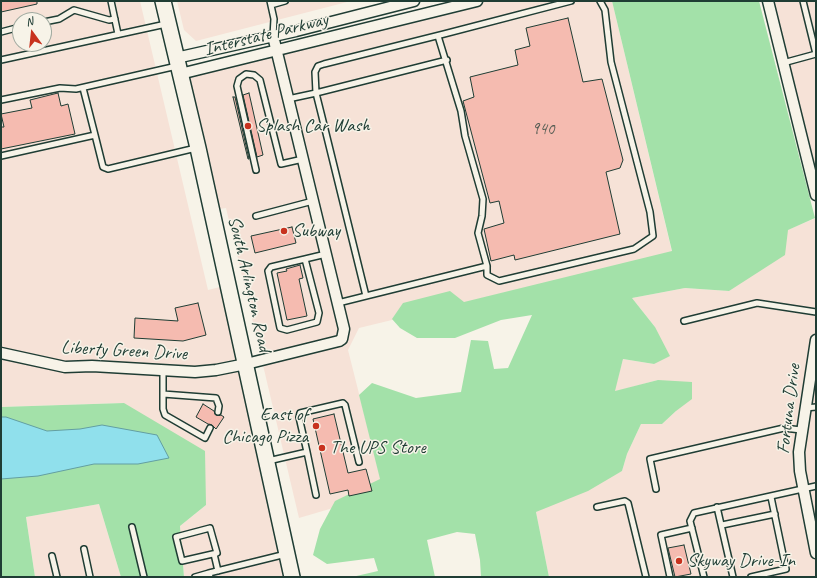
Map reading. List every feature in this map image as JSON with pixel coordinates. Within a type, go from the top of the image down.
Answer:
[{"type":"main road","name":"South Arlington Road","points":[[163,1],[198,148],[292,577]]},
{"type":"street","name":"Interstate Parkway","points":[[178,66],[273,36],[414,1]]},
{"type":"street","name":"Interstate Parkway","points":[[178,66],[276,50],[461,3],[477,1]]},
{"type":"street","points":[[768,1],[814,181],[816,195]]},
{"type":"street","points":[[273,36],[338,303]]},
{"type":"street","name":"Liberty Green Drive","points":[[1,353],[66,367],[92,366],[195,372],[216,370],[342,340],[344,329],[338,303]]},
{"type":"street","name":"Fortuna Drive","points":[[816,340],[801,430],[799,452],[803,490],[814,527],[816,553]]},
{"type":"lane","points":[[112,1],[118,34]]},
{"type":"lane","points":[[273,36],[274,19],[271,3],[284,1]]},
{"type":"lane","points":[[366,296],[316,92],[315,72],[318,66],[571,1]]},
{"type":"lane","points":[[438,36],[461,111],[465,136],[483,199],[482,216],[478,233],[487,266],[487,275],[499,281],[634,249],[653,236],[650,212],[611,62],[604,10],[600,1]]},
{"type":"lane","points":[[783,63],[816,54],[803,1]]},
{"type":"lane","points":[[52,20],[59,19],[74,10],[108,20],[115,19]]},
{"type":"lane","points":[[1,60],[168,23]]},
{"type":"lane","points":[[1,32],[12,30]]},
{"type":"lane","points":[[288,99],[446,60]]},
{"type":"lane","points":[[1,100],[60,88],[83,88],[178,66]]},
{"type":"lane","points":[[256,170],[237,86],[239,78],[246,74],[254,75],[260,80],[281,164],[303,160]]},
{"type":"lane","points":[[83,88],[104,167],[108,169],[198,148]]},
{"type":"lane","points":[[1,156],[95,135]]},
{"type":"lane","points":[[256,216],[313,201]]},
{"type":"lane","points":[[305,259],[319,313],[317,322],[287,330],[280,328],[268,271],[271,267],[326,254]]},
{"type":"lane","points":[[338,303],[487,266]]},
{"type":"lane","points":[[684,320],[757,303],[816,312]]},
{"type":"lane","points":[[163,370],[165,415],[205,438],[210,428]]},
{"type":"lane","points":[[163,394],[216,398],[219,406],[218,412]]},
{"type":"lane","points":[[316,495],[299,417],[300,413],[343,403],[345,405],[358,462]]},
{"type":"lane","points":[[805,408],[816,407]]},
{"type":"lane","points":[[656,489],[650,459],[784,428],[801,430]]},
{"type":"lane","points":[[267,461],[307,452]]},
{"type":"lane","points":[[704,577],[690,521],[694,513],[816,486]]},
{"type":"lane","points":[[751,577],[786,569],[771,497]]},
{"type":"lane","points":[[597,507],[625,501],[628,503],[646,577]]},
{"type":"lane","points":[[718,507],[733,577]]},
{"type":"lane","points":[[722,525],[775,514]]},
{"type":"lane","points":[[132,527],[144,577]]},
{"type":"lane","points":[[214,554],[182,561],[176,537],[210,528],[217,553],[214,554],[218,571]]},
{"type":"lane","points":[[670,577],[660,535],[692,528]]},
{"type":"lane","points":[[84,550],[90,577]]},
{"type":"lane","points":[[195,577],[210,575],[218,571],[287,554]]},
{"type":"lane","points":[[52,556],[57,577]]},
{"type":"shaded area","points":[[1,1],[140,1],[208,290],[228,285],[292,577],[184,577],[180,526],[206,505],[124,403],[1,407]]},
{"type":"shaded area","points":[[177,1],[351,1],[196,41],[184,30]]},
{"type":"shaded area","points":[[478,1],[612,1],[672,252],[359,328],[348,350],[384,493],[299,518],[226,208],[212,210],[180,74]]},
{"type":"shaded area","points":[[767,1],[816,1],[816,195]]},
{"type":"shaded area","points":[[816,218],[816,577],[549,577],[536,512],[622,471],[627,454],[641,424],[662,424],[676,411],[658,380],[614,392],[623,359],[654,364],[655,327],[632,298],[685,288],[729,291],[787,230]]},
{"type":"shaded area","points":[[99,504],[121,577],[35,577],[26,517]]},
{"type":"green space","points":[[612,1],[759,1],[815,218],[788,230],[785,255],[729,291],[685,288],[632,298],[655,327],[670,356],[654,364],[623,359],[615,391],[658,380],[692,382],[692,399],[662,424],[641,424],[627,454],[622,471],[588,491],[536,512],[549,577],[481,577],[480,560],[475,534],[457,532],[427,540],[435,577],[352,577],[378,571],[374,558],[327,564],[313,555],[320,529],[335,501],[380,479],[359,395],[372,383],[416,398],[461,392],[471,340],[488,341],[494,369],[508,368],[532,315],[501,320],[455,338],[417,338],[400,328],[392,319],[403,303],[450,291],[464,302],[672,251]]},
{"type":"green space","points":[[124,403],[205,451],[206,505],[180,526],[184,577],[121,577],[99,504],[26,517],[35,577],[1,577],[1,407]]},
{"type":"water","points":[[1,417],[6,417],[47,431],[80,429],[102,425],[157,435],[169,458],[138,464],[94,464],[38,476],[1,479]]},
{"type":"building","points":[[1,1],[37,1],[37,4],[1,12]]},
{"type":"building","points":[[568,18],[583,82],[602,79],[623,160],[620,168],[606,172],[620,234],[515,260],[514,255],[491,261],[484,229],[504,223],[499,201],[490,203],[463,101],[474,97],[470,77],[518,65],[515,50],[530,46],[526,28]]},
{"type":"building","points":[[58,93],[61,106],[68,104],[75,134],[1,149],[1,127],[4,127],[1,114],[32,108],[30,100]]},
{"type":"building","points":[[249,93],[263,155],[257,157],[243,95]]},
{"type":"building","points":[[233,97],[235,97],[249,159],[248,159]]},
{"type":"building","points":[[292,227],[296,243],[255,253],[251,236]]},
{"type":"building","points":[[300,265],[303,278],[299,279],[307,316],[287,320],[277,273],[287,271],[286,269]]},
{"type":"building","points":[[198,303],[206,335],[183,341],[134,338],[135,318],[178,321],[175,308]]},
{"type":"building","points":[[203,404],[214,411],[216,415],[221,415],[224,417],[216,429],[212,425],[196,417]]},
{"type":"building","points":[[334,414],[348,473],[366,469],[372,491],[349,496],[348,490],[330,494],[313,419]]},
{"type":"building","name":"Skyway Drive-In","points":[[684,545],[691,574],[675,577],[668,548]]},
{"type":"place","name":"Splash Car Wash","points":[[248,126]]},
{"type":"place","name":"Subway","points":[[284,231]]},
{"type":"place","name":"East of Chicago Pizza","points":[[316,426]]},
{"type":"place","name":"The UPS Store","points":[[322,448]]},
{"type":"place","name":"Skyway Drive-In","points":[[679,561]]}]
